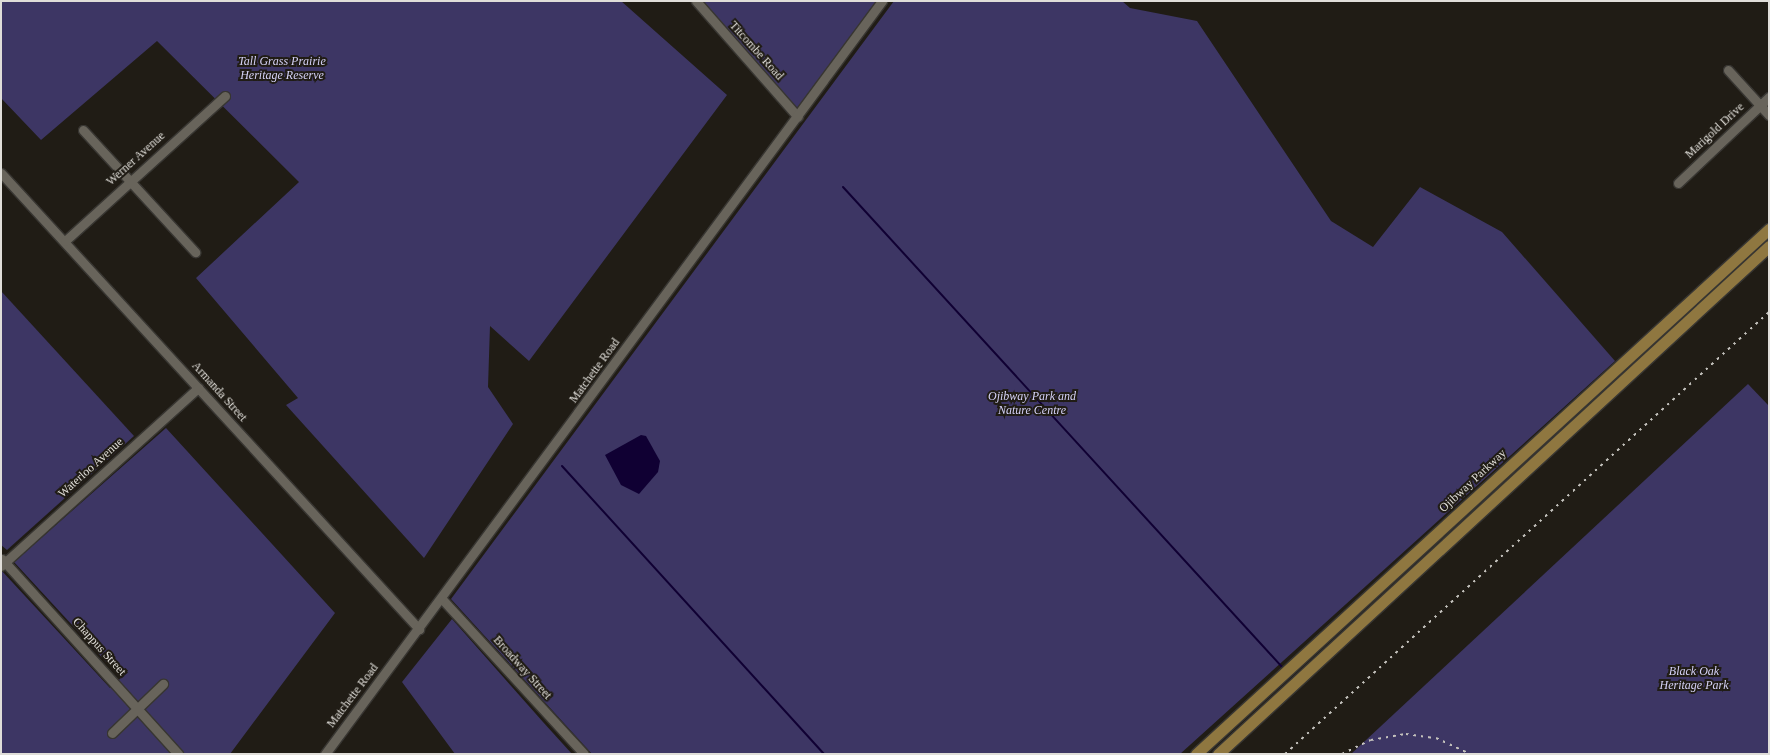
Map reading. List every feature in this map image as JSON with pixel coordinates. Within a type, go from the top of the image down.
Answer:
[{"type":"main road","name":"Ojibway Parkway","points":[[1196,754],[1769,229]]},
{"type":"main road","points":[[1218,754],[1769,246]]},
{"type":"street","name":"Titcombe Road","points":[[696,1],[798,117]]},
{"type":"street","name":"Matchette Road","points":[[325,754],[442,599],[882,1]]},
{"type":"street","points":[[1728,70],[1769,115]]},
{"type":"street","name":"Werner Avenue","points":[[64,241],[224,96]]},
{"type":"street","name":"Marigold Drive","points":[[1678,183],[1769,97]]},
{"type":"street","points":[[83,130],[194,252]]},
{"type":"street","name":"Armanda Street","points":[[1,172],[419,629]]},
{"type":"street","name":"Waterloo Avenue","points":[[3,562],[198,388]]},
{"type":"street","name":"Chappus Street","points":[[3,562],[178,754]]},
{"type":"street","name":"Broadway Street","points":[[442,599],[584,754]]},
{"type":"street","points":[[112,733],[163,684]]},
{"type":"green space","name":"Tall Grass Prairie Heritage Reserve","points":[[1,1],[621,1],[727,95],[529,361],[490,326],[488,387],[513,424],[424,558],[286,405],[298,398],[196,278],[299,182],[157,41],[41,140],[1,98]]},
{"type":"green space","points":[[692,1],[882,1],[798,117]]},
{"type":"green space","name":"Ojibway Park and Nature Centre","points":[[894,1],[1122,1],[1130,8],[1197,21],[1331,221],[1373,247],[1420,187],[1502,232],[1615,361],[1180,754],[592,754],[451,599]]},
{"type":"green space","points":[[1,291],[134,436],[7,550],[1,545]]},
{"type":"green space","name":"Black Oak Heritage Park","points":[[1748,384],[1769,406],[1769,754],[1351,754]]},
{"type":"green space","points":[[166,428],[335,613],[230,754],[1,754],[1,570],[110,688],[121,678],[14,562]]},
{"type":"green space","points":[[452,619],[572,754],[455,754],[402,682]]},
{"type":"shaded area","points":[[641,435],[646,436],[660,461],[658,472],[639,494],[621,485],[605,455]]},
{"type":"waterway","points":[[843,187],[1282,667]]},
{"type":"waterway","points":[[562,466],[824,754]]},
{"type":"railway","points":[[1285,754],[1769,312]]},
{"type":"railway","points":[[1342,754],[1371,740],[1406,734],[1436,738],[1471,754]]}]
